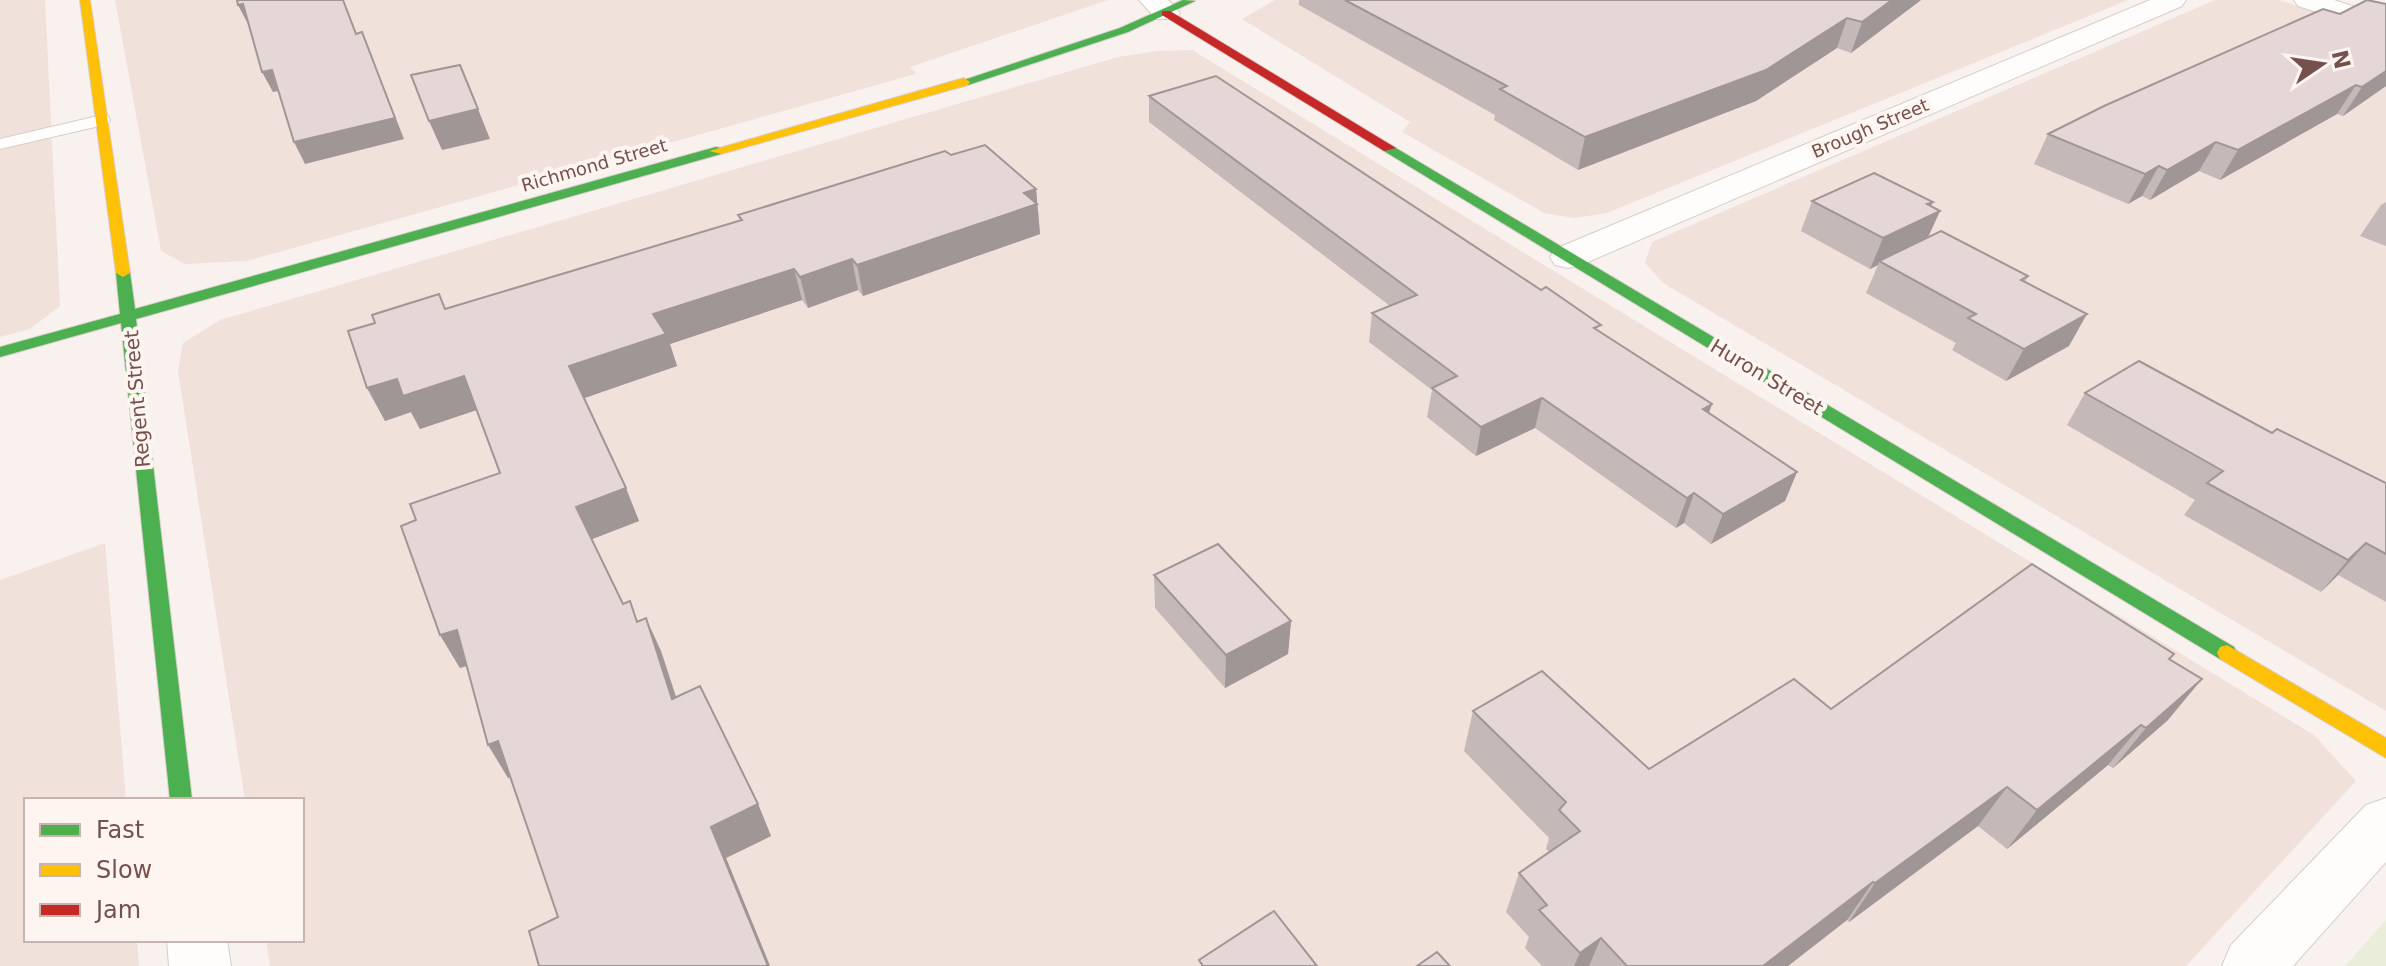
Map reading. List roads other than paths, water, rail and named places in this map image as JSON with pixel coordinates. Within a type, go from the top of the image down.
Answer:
[{"type":"street","name":"Regent Street","points":[[85,0],[129,317],[145,493],[181,798]]},
{"type":"street","name":"Richmond Street","points":[[0,352],[988,75],[1124,30],[1159,6],[1193,0]]},
{"type":"street","name":"Brough Street","points":[[1568,257],[2173,0]]},
{"type":"street","points":[[2307,0],[2386,26]]},
{"type":"street","name":"Huron Street","points":[[1159,6],[1568,257],[2386,749]]},
{"type":"street","points":[[2253,966],[2386,822]]},
{"type":"street","points":[[197,942],[200,966]]},
{"type":"lane","points":[[0,144],[102,120]]}]
